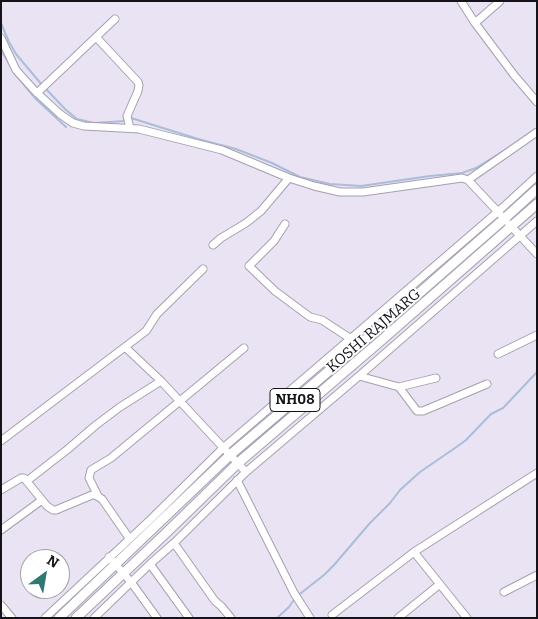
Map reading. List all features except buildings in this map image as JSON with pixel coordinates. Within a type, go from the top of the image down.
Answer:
[{"type":"main road","name":"KOSHI RAJMARG","points":[[59,618],[230,455],[377,330],[501,215],[537,189]]},
{"type":"main road","name":"KOSHI RAJMARG","points":[[76,618],[238,463],[537,204]]},
{"type":"street","points":[[461,1],[514,75],[537,102]]},
{"type":"street","points":[[475,23],[500,1]]},
{"type":"street","points":[[37,93],[115,19]]},
{"type":"street","points":[[96,37],[140,85],[127,116],[130,128]]},
{"type":"street","points":[[1,38],[16,70],[60,114],[73,122],[84,126],[139,129],[222,150],[289,178],[340,192],[363,192],[462,178],[468,180],[537,254]]},
{"type":"street","points":[[468,180],[537,132]]},
{"type":"street","points":[[45,618],[223,448],[501,215],[536,173]]},
{"type":"street","points":[[213,245],[261,212],[289,178]]},
{"type":"street","points":[[94,618],[174,543],[237,480],[537,221]]},
{"type":"street","points":[[285,224],[274,240],[249,266],[274,291],[310,317],[322,320],[351,339]]},
{"type":"street","points":[[1,441],[146,330],[158,314],[204,269]]},
{"type":"street","points":[[498,354],[537,335]]},
{"type":"street","points":[[125,347],[160,381],[246,472]]},
{"type":"street","points":[[130,538],[98,496],[89,478],[91,470],[111,458],[244,348]]},
{"type":"street","points":[[359,376],[399,388],[436,378]]},
{"type":"street","points":[[27,481],[104,419],[160,381]]},
{"type":"street","points":[[399,388],[418,411],[423,411],[487,384]]},
{"type":"street","points":[[332,617],[414,552],[537,473]]},
{"type":"street","points":[[1,490],[24,478],[50,509],[56,510],[92,495],[98,496]]},
{"type":"street","points":[[237,480],[294,594],[310,618]]},
{"type":"street","points":[[1,530],[42,500]]},
{"type":"street","points":[[174,543],[215,601],[222,606],[231,618]]},
{"type":"street","points":[[414,552],[467,618]]},
{"type":"street","points":[[109,557],[131,582],[157,618]]},
{"type":"street","points":[[150,564],[189,618]]},
{"type":"street","points":[[504,592],[537,575]]},
{"type":"street","points":[[398,618],[440,584]]},
{"type":"street","points":[[1,606],[12,618]]},
{"type":"waterway","points":[[1,23],[16,54],[42,85]]},
{"type":"waterway","points":[[1,50],[11,67]]},
{"type":"waterway","points":[[15,74],[36,99],[66,127]]},
{"type":"waterway","points":[[46,89],[77,119],[94,123],[125,121]]},
{"type":"waterway","points":[[131,118],[236,149],[272,163],[300,177],[330,184],[361,186],[462,173],[476,168],[510,147]]},
{"type":"waterway","points":[[277,618],[289,607],[296,597],[334,565],[400,490],[420,472],[466,440],[491,414],[503,408],[537,372]]}]
